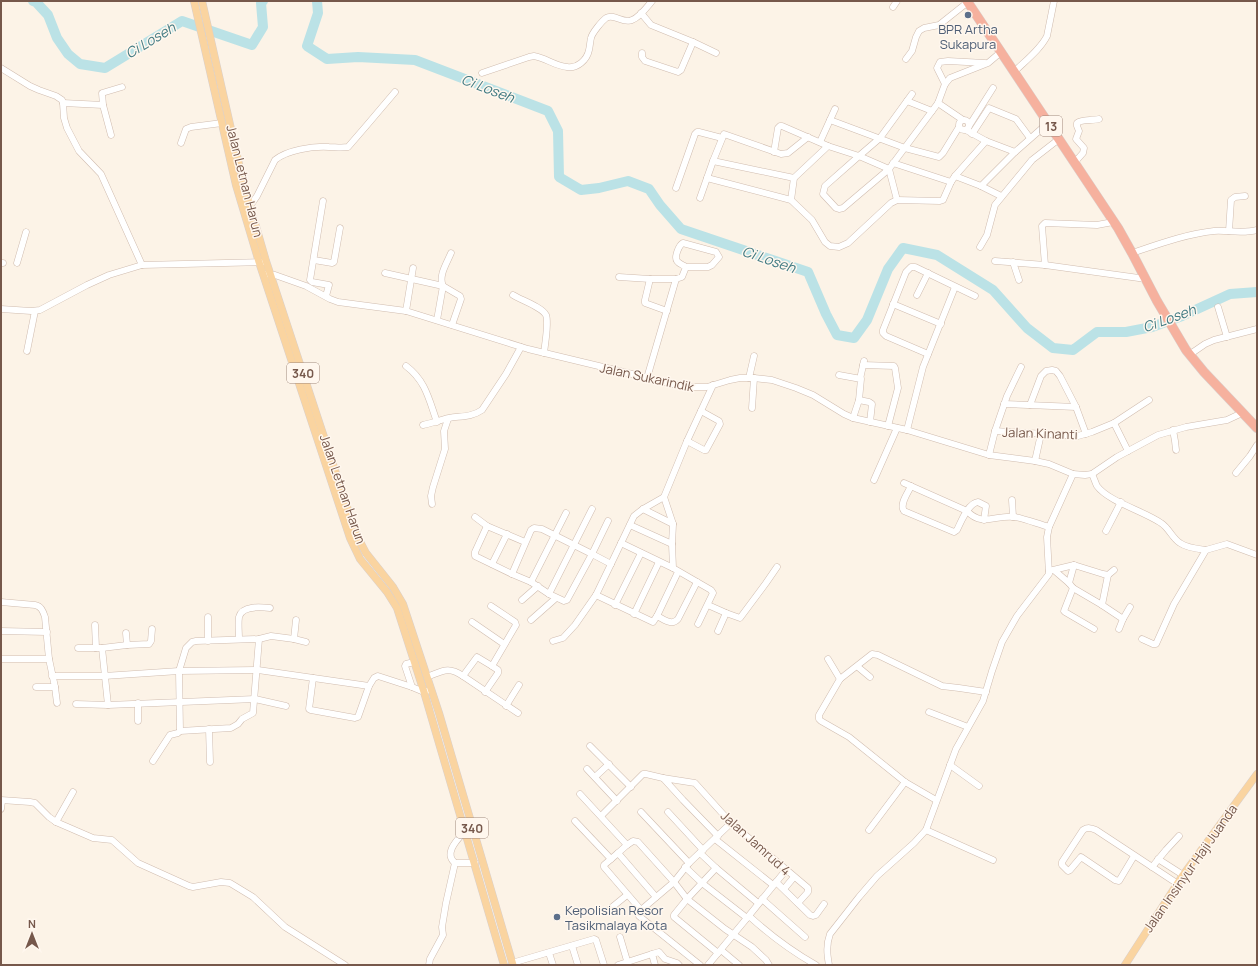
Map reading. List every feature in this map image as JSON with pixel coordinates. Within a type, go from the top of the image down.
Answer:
[{"type":"highway","name":"13","points":[[968,2],[1075,162],[1113,222],[1132,253],[1157,301],[1188,352],[1257,428]]},
{"type":"main road","name":"Jalan Letnan Harun","points":[[194,1],[208,41],[250,206],[262,262]]},
{"type":"main road","name":"Jalan Letnan Harun","points":[[202,1],[222,124],[236,185],[312,412],[350,538],[360,558],[387,592],[397,608],[414,662],[439,713],[475,863],[510,964]]},
{"type":"main road","name":"Jalan Letnan Harun","points":[[312,412],[356,534],[366,553],[393,587],[403,604],[427,677],[428,691]]},
{"type":"main road","name":"Jalan Insinyur Haji Juanda","points":[[1125,965],[1183,875],[1257,774]]},
{"type":"main road","name":"Jalan Letnan Harun","points":[[467,826],[510,964]]},
{"type":"street","points":[[482,73],[530,57],[539,57],[568,68],[574,67],[584,61],[589,51],[591,38],[602,21],[612,16],[628,22],[631,21],[636,18],[652,1]]},
{"type":"street","points":[[893,7],[897,1]]},
{"type":"street","points":[[1014,72],[1045,41],[1054,1]]},
{"type":"street","points":[[906,60],[912,51],[919,31],[924,28],[939,25],[968,2]]},
{"type":"street","points":[[641,13],[651,25],[716,53]]},
{"type":"street","points":[[642,53],[642,57],[645,61],[678,72],[681,70],[692,42]]},
{"type":"street","points":[[912,94],[880,138],[824,189],[823,194],[836,208],[838,209],[845,206],[889,168],[932,112],[938,103],[945,84],[950,78],[988,63],[1001,52]]},
{"type":"street","points":[[945,84],[937,68],[940,62],[988,63]]},
{"type":"street","points":[[1,68],[34,88],[59,97],[64,102],[103,105]]},
{"type":"street","points":[[111,135],[103,105],[102,93],[122,87]]},
{"type":"street","points":[[972,134],[993,88]]},
{"type":"street","points":[[250,206],[257,196],[275,160],[297,150],[348,147],[395,92]]},
{"type":"street","points":[[906,101],[932,112]]},
{"type":"street","points":[[64,102],[64,118],[67,128],[79,150],[101,174],[142,265]]},
{"type":"street","points":[[938,103],[968,122],[968,128],[972,134],[986,142],[1015,152]]},
{"type":"street","points":[[985,107],[1016,119],[1030,138]]},
{"type":"street","points":[[959,127],[962,130],[968,128],[985,107]]},
{"type":"street","points":[[820,142],[835,109]]},
{"type":"street","points":[[1075,162],[1083,153],[1084,148],[1076,139],[1079,131],[1077,123],[1081,121],[1099,119]]},
{"type":"street","points":[[830,120],[905,148],[939,157],[963,120]]},
{"type":"street","points":[[981,186],[1015,152],[1048,123]]},
{"type":"street","points":[[181,143],[186,130],[191,127],[222,124]]},
{"type":"street","points":[[774,152],[778,128],[780,126],[828,146],[889,168]]},
{"type":"street","points":[[676,188],[695,134],[699,132],[722,138]]},
{"type":"street","points":[[700,198],[723,135],[727,134],[782,154],[788,153],[808,137]]},
{"type":"street","points":[[980,247],[987,235],[995,205],[1001,196],[1032,160],[1048,146],[1059,139]]},
{"type":"street","points":[[707,178],[791,200],[812,220],[825,242],[830,246],[839,247],[848,243],[891,203],[897,200],[940,202],[944,198],[953,179],[986,142]]},
{"type":"street","points":[[791,200],[794,178],[828,146]]},
{"type":"street","points":[[713,161],[794,178]]},
{"type":"street","points":[[893,163],[981,186],[1001,196]]},
{"type":"street","points":[[889,168],[897,200]]},
{"type":"street","points":[[1229,231],[1230,202],[1232,198],[1245,196]]},
{"type":"street","points":[[323,202],[310,280],[312,282],[328,285],[326,296]]},
{"type":"street","points":[[1045,265],[1042,226],[1045,223],[1097,225],[1113,222]]},
{"type":"street","points":[[314,260],[334,262],[340,228]]},
{"type":"street","points":[[1132,253],[1194,234],[1213,231],[1244,232],[1257,230]]},
{"type":"street","points":[[17,263],[26,232]]},
{"type":"street","points":[[683,243],[716,252],[719,256],[712,265],[708,267],[686,267],[676,259],[680,245],[683,243]]},
{"type":"street","points":[[437,320],[443,286],[441,282],[442,275],[451,253]]},
{"type":"street","points":[[995,260],[1045,265],[1146,279]]},
{"type":"street","points":[[1,309],[14,311],[40,310],[108,275],[142,265],[262,262]]},
{"type":"street","points":[[1013,262],[1019,280]]},
{"type":"street","points":[[619,277],[676,279],[682,277],[686,267]]},
{"type":"street","points":[[928,354],[883,334],[883,330],[893,304],[908,269],[915,267],[975,296]]},
{"type":"street","points":[[406,311],[413,268]]},
{"type":"street","points":[[385,273],[443,286],[461,297],[452,325]]},
{"type":"street","points":[[916,295],[928,273]]},
{"type":"street","name":"Jalan Sukarindik","points":[[267,274],[306,286],[338,302],[406,311],[521,347],[694,388],[707,387],[734,379],[752,378],[772,380],[813,395],[853,418],[906,430],[989,455],[1049,464],[1073,474]]},
{"type":"street","points":[[650,279],[645,303],[666,311]]},
{"type":"street","points":[[647,378],[676,279]]},
{"type":"street","points":[[906,430],[923,367],[955,287]]},
{"type":"street","points":[[513,296],[538,308],[546,315],[547,322],[544,353]]},
{"type":"street","points":[[893,304],[941,324]]},
{"type":"street","points":[[1218,307],[1227,337]]},
{"type":"street","points":[[27,351],[35,311]]},
{"type":"street","points":[[1188,352],[1205,344],[1257,329]]},
{"type":"street","points":[[423,425],[477,414],[482,410],[506,374],[521,347]]},
{"type":"street","points":[[752,408],[754,356]]},
{"type":"street","points":[[853,418],[859,400],[860,379],[864,363],[894,366],[898,388],[888,426]]},
{"type":"street","points":[[406,366],[415,373],[421,381],[437,422]]},
{"type":"street","points":[[989,455],[1004,404],[1022,367]]},
{"type":"street","points":[[1030,405],[1041,376],[1046,371],[1056,371],[1076,407],[1086,434]]},
{"type":"street","points":[[839,375],[860,379]]},
{"type":"street","points":[[553,641],[563,638],[569,632],[596,596],[634,516],[664,497],[687,441],[713,385]]},
{"type":"street","points":[[859,400],[872,404],[870,422]]},
{"type":"street","name":"Jalan Kinanti","points":[[995,431],[1072,436],[1086,434],[1114,423],[1149,400]]},
{"type":"street","points":[[1004,404],[1076,407]]},
{"type":"street","points":[[687,441],[706,450],[720,424],[719,421],[701,412]]},
{"type":"street","points":[[1123,619],[1071,586],[1052,571],[1047,537],[1049,527],[1073,474],[1092,474],[1151,438],[1172,430],[1227,420],[1242,413]]},
{"type":"street","points":[[432,504],[431,496],[433,487],[445,449],[444,431],[448,419]]},
{"type":"street","points":[[1114,423],[1128,451]]},
{"type":"street","points":[[874,480],[897,428]]},
{"type":"street","points":[[1172,430],[1176,450]]},
{"type":"street","points":[[1035,461],[1041,434]]},
{"type":"street","points":[[1236,473],[1257,445]]},
{"type":"street","points":[[1092,474],[1096,484],[1101,490],[1162,524],[1180,543],[1185,546],[1206,550],[1227,544],[1257,556]]},
{"type":"street","points":[[904,483],[967,511],[974,517],[984,520],[1013,517],[1049,527]]},
{"type":"street","points":[[911,486],[902,505],[904,511],[954,532],[957,530],[967,511],[975,502],[983,504],[986,508],[984,520]]},
{"type":"street","points":[[596,596],[653,622],[657,616],[675,570],[672,544],[673,524],[664,497]]},
{"type":"street","points":[[1012,500],[1013,517]]},
{"type":"street","points":[[1106,531],[1121,502]]},
{"type":"street","points":[[549,594],[592,509]]},
{"type":"street","points":[[643,509],[673,524]]},
{"type":"street","points":[[531,582],[566,513]]},
{"type":"street","points":[[475,517],[488,526],[525,542]]},
{"type":"street","points":[[488,526],[474,553],[476,556],[531,582],[549,594],[564,601],[567,600],[608,521]]},
{"type":"street","points":[[630,525],[672,544]]},
{"type":"street","points":[[512,574],[525,542],[531,530],[534,528],[542,529],[611,564]]},
{"type":"street","points":[[492,564],[507,534]]},
{"type":"street","points":[[621,543],[675,570],[712,591],[713,595],[698,624]]},
{"type":"street","points":[[1142,639],[1156,644],[1174,604],[1206,550]]},
{"type":"street","points":[[615,605],[641,553]]},
{"type":"street","points":[[634,614],[659,562]]},
{"type":"street","points":[[1074,565],[1071,586],[1064,610],[1094,629]]},
{"type":"street","points":[[829,965],[827,948],[830,934],[877,876],[914,843],[926,830],[956,750],[982,704],[1002,642],[1017,616],[1052,571],[1074,565],[1096,572],[1111,572],[1102,605]]},
{"type":"street","points":[[708,605],[740,618],[777,567]]},
{"type":"street","points":[[657,616],[675,623],[697,582]]},
{"type":"street","points":[[522,600],[538,586]]},
{"type":"street","points":[[531,620],[556,598]]},
{"type":"street","points":[[1,602],[38,606],[44,613],[49,659],[57,703]]},
{"type":"street","points":[[491,606],[516,623],[492,666]]},
{"type":"street","points":[[239,639],[239,617],[241,613],[244,610],[253,607],[270,608]]},
{"type":"street","points":[[1119,629],[1130,607]]},
{"type":"street","points":[[718,631],[726,613]]},
{"type":"street","points":[[208,617],[208,640]]},
{"type":"street","points":[[294,639],[296,620]]},
{"type":"street","points":[[472,622],[504,644]]},
{"type":"street","points":[[95,624],[108,705]]},
{"type":"street","points":[[78,648],[149,644],[151,641],[152,629]]},
{"type":"street","points":[[1,631],[47,632]]},
{"type":"street","points":[[126,633],[127,645]]},
{"type":"street","points":[[180,731],[179,671],[184,652],[188,645],[196,641],[259,639],[271,636],[306,642]]},
{"type":"street","points":[[153,761],[169,736],[180,731],[235,727],[242,719],[253,713],[258,670],[259,639]]},
{"type":"street","points":[[936,800],[905,782],[849,738],[819,719],[819,715],[840,679],[858,667],[870,656],[875,655],[942,686],[986,692]]},
{"type":"street","points":[[463,676],[476,658],[498,670],[498,674],[485,692]]},
{"type":"street","points":[[1,659],[49,659]]},
{"type":"street","points":[[828,659],[840,679]]},
{"type":"street","points":[[412,687],[405,666],[406,664],[414,662]]},
{"type":"street","points":[[858,667],[870,677]]},
{"type":"street","points":[[52,676],[104,676],[179,671],[258,670],[369,686]]},
{"type":"street","points":[[427,677],[449,670],[456,671],[518,713]]},
{"type":"street","points":[[313,678],[309,708],[311,710],[355,718],[358,717],[369,686],[375,677],[378,676],[428,691]]},
{"type":"street","points":[[506,706],[519,685]]},
{"type":"street","points":[[36,687],[55,686]]},
{"type":"street","points":[[76,704],[108,705],[255,699],[286,706]]},
{"type":"street","points":[[138,703],[138,721]]},
{"type":"street","points":[[929,712],[968,728]]},
{"type":"street","points":[[209,729],[210,762]]},
{"type":"street","points":[[590,746],[631,786]]},
{"type":"street","points":[[595,777],[609,764]]},
{"type":"street","points":[[950,765],[979,786]]},
{"type":"street","points":[[587,769],[617,801]]},
{"type":"street","points":[[600,816],[645,774],[663,778],[717,837],[774,884],[784,890],[810,915],[816,915],[824,904]]},
{"type":"street","name":"Jalan Jamrud 4","points":[[663,778],[693,782],[731,823],[808,888],[808,892],[798,903]]},
{"type":"street","points":[[869,830],[905,782]]},
{"type":"street","points":[[56,822],[72,792]]},
{"type":"street","points":[[580,794],[627,845]]},
{"type":"street","points":[[1,809],[2,800],[35,803],[56,822],[92,838],[112,840],[138,863],[189,886],[193,887],[221,882],[230,883],[253,897],[285,927],[345,965]]},
{"type":"street","points":[[641,812],[702,883],[793,952],[816,965]]},
{"type":"street","points":[[668,812],[716,868],[805,937]]},
{"type":"street","points":[[575,821],[611,859]]},
{"type":"street","points":[[700,965],[638,914],[674,882],[687,865],[731,823]]},
{"type":"street","points":[[455,863],[451,858],[450,852],[467,826]]},
{"type":"street","points":[[1081,857],[1070,870],[1068,871],[1063,866],[1062,862],[1084,830],[1091,828],[1178,884]]},
{"type":"street","points":[[926,830],[993,860]]},
{"type":"street","points":[[1152,867],[1179,836]]},
{"type":"street","points":[[641,910],[604,867],[604,865],[633,841],[638,842],[674,882],[687,899],[752,947],[770,965]]},
{"type":"street","points":[[1072,849],[1081,857],[1117,881],[1121,880],[1134,856]]},
{"type":"street","points":[[618,853],[656,897]]},
{"type":"street","points":[[1158,859],[1183,875]]},
{"type":"street","points":[[455,863],[475,863]]},
{"type":"street","points":[[428,965],[443,937],[442,927],[455,863]]},
{"type":"street","points":[[716,868],[674,915],[675,919],[739,965]]},
{"type":"street","points":[[710,965],[733,934],[786,870]]},
{"type":"street","points":[[784,890],[794,877]]},
{"type":"street","points":[[611,908],[627,895]]},
{"type":"street","points":[[620,937],[628,963]]},
{"type":"street","points":[[510,964],[595,940],[604,965]]},
{"type":"street","points":[[572,946],[578,965]]},
{"type":"street","points":[[618,965],[659,952],[665,959],[679,965]]},
{"type":"street","points":[[549,953],[553,965]]},
{"type":"street","points":[[652,954],[655,965]]},
{"type":"waterway","name":"Ci Loseh","points":[[33,1],[36,2],[48,15],[57,38],[68,54],[80,64],[105,68],[182,21],[252,45],[263,27],[261,3],[263,1]]},
{"type":"waterway","name":"Ci Loseh","points":[[317,1],[318,13],[307,46],[327,59],[358,57],[415,60],[548,111],[558,131],[559,177],[581,190],[599,188],[628,181],[649,189],[660,205],[681,229],[808,272],[826,314],[837,335],[854,338],[867,320],[888,269],[903,248],[937,255],[993,290],[1027,328],[1053,348],[1073,350],[1097,332],[1126,332],[1152,327],[1182,316],[1230,294],[1257,292]]},
{"type":"place","name":"BPR Artha Sukapura","points":[[968,15]]},
{"type":"place","name":"Kepolisian Resor Tasikmalaya Kota","points":[[557,917]]}]
